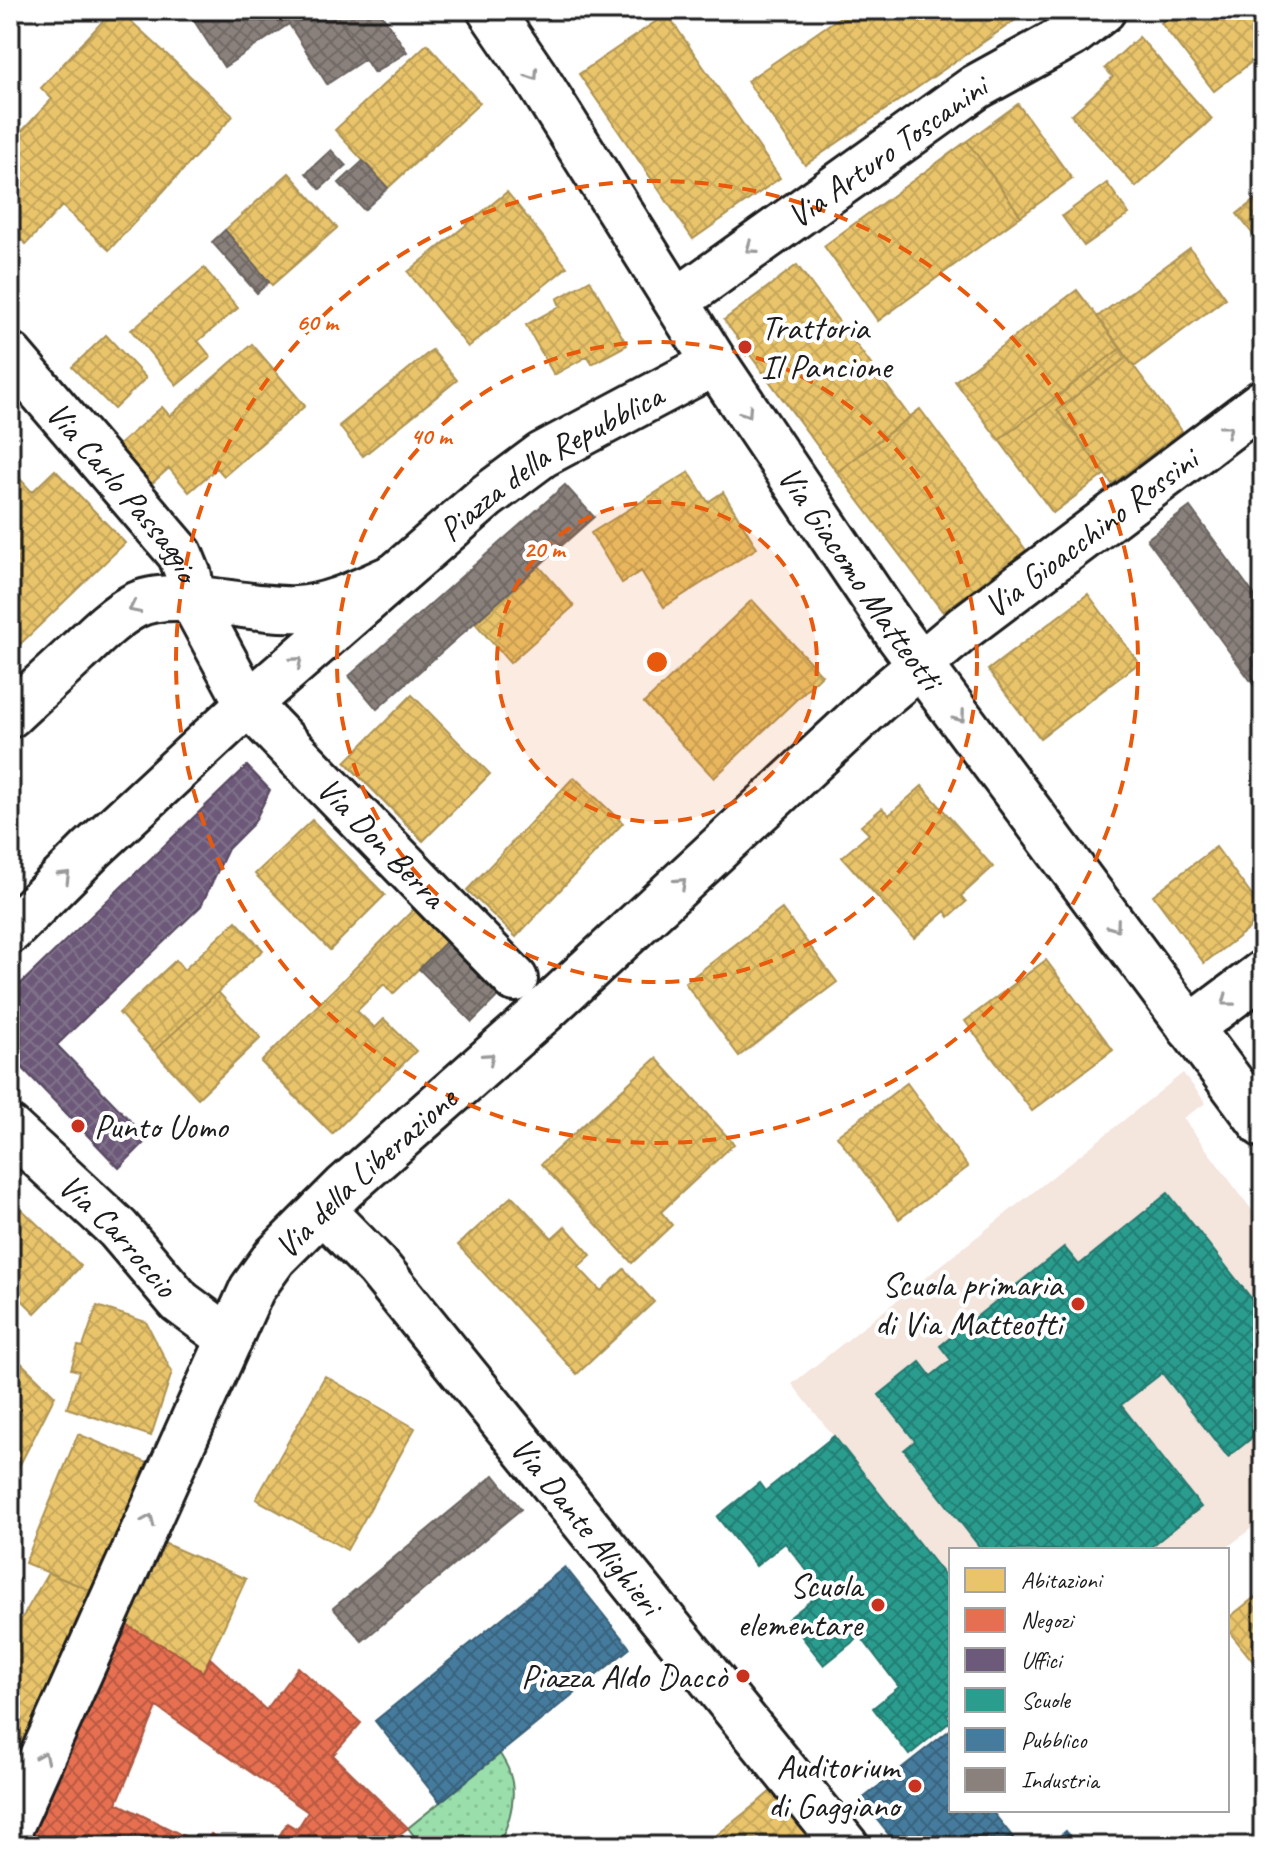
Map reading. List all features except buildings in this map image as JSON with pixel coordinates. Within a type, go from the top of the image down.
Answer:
[{"type":"street","name":"Via Giacomo Matteotti","points":[[490,10],[537,79],[715,363],[890,624],[1263,1125]]},
{"type":"street","name":"Via Arturo Toscanini","points":[[677,301],[976,87],[1072,34],[1103,10]]},
{"type":"street","name":"Via Carlo Passaggio","points":[[10,355],[180,554],[189,576],[192,600]]},
{"type":"street","name":"Piazza della Repubblica","points":[[10,931],[92,849],[248,704],[487,496],[542,455],[715,363]]},
{"type":"street","name":"Via Gioacchino Rossini","points":[[920,664],[1263,402]]},
{"type":"street","name":"Piazza della Repubblica","points":[[10,715],[108,624],[136,605],[168,598],[232,603],[270,610],[300,609],[328,604],[395,576]]},
{"type":"street","points":[[192,600],[248,704]]},
{"type":"street","name":"Via della Liberazione","points":[[10,1828],[252,1289],[275,1257],[345,1187],[556,999],[920,664]]},
{"type":"street","name":"Via Don Berra","points":[[248,704],[515,979]]},
{"type":"street","points":[[1190,1028],[1263,973]]},
{"type":"street","name":"Via Carroccio","points":[[10,1129],[118,1229],[180,1302],[230,1339]]},
{"type":"street","name":"Via Dante Alighieri","points":[[322,1210],[377,1266],[846,1846]]},
{"type":"shaded area","name":"Scuola primaria di Via Matteotti","points":[[1183,1073],[1206,1103],[1183,1118],[1263,1225],[1263,1519],[1227,1548],[949,1548],[949,1581],[792,1384]]},
{"type":"green space","points":[[500,1754],[509,1771],[513,1790],[509,1819],[498,1846],[422,1846],[408,1828]]},
{"type":"place","name":"Trattoria Il Pancione","points":[[745,347]]},
{"type":"place","name":"Punto Uomo","points":[[78,1126]]},
{"type":"place","name":"Scuola primaria di Via Matteotti","points":[[1078,1304]]},
{"type":"place","name":"Scuola elementare","points":[[878,1605]]},
{"type":"place","name":"Piazza Aldo Daccò","points":[[743,1676]]},
{"type":"place","name":"Auditorium di Gaggiano","points":[[915,1786]]}]
